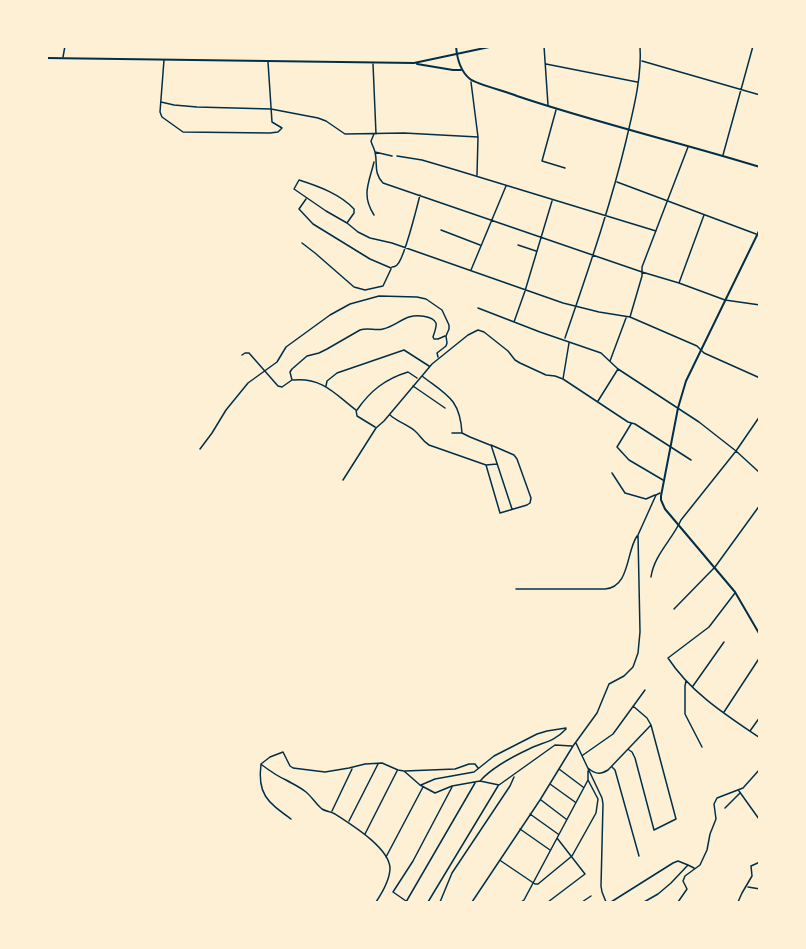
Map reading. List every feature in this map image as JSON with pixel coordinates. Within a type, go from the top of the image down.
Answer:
[{"type":"main road","points":[[456,46],[461,70],[471,81],[557,109],[759,167]]},
{"type":"main road","points":[[414,63],[494,46]]},
{"type":"main road","points":[[46,58],[414,63],[461,70]]},
{"type":"main road","points":[[759,229],[686,381],[678,408],[661,492],[663,505],[735,592],[759,635]]},
{"type":"street","points":[[63,58],[65,46]]},
{"type":"street","points":[[544,46],[548,106]]},
{"type":"street","points":[[564,339],[616,181],[638,82],[640,46]]},
{"type":"street","points":[[723,155],[753,46]]},
{"type":"street","points":[[165,59],[160,112],[162,117],[183,132],[274,133],[282,128],[272,122],[268,61]]},
{"type":"street","points":[[641,60],[759,95]]},
{"type":"street","points":[[373,63],[375,134],[371,141],[379,179],[383,183],[725,300],[759,305]]},
{"type":"street","points":[[546,64],[638,82]]},
{"type":"street","points":[[471,81],[478,137],[477,176]]},
{"type":"street","points":[[161,102],[197,107],[270,109],[318,118],[345,134],[404,133],[478,137]]},
{"type":"street","points":[[557,109],[542,161],[565,168]]},
{"type":"street","points":[[630,317],[640,285],[642,267],[688,146]]},
{"type":"street","points":[[375,152],[392,156]]},
{"type":"street","points":[[397,156],[422,160],[656,231]]},
{"type":"street","points":[[374,215],[370,209],[366,190],[375,161]]},
{"type":"street","points":[[347,223],[354,209],[344,200],[299,180],[294,189],[370,238],[392,243],[576,307],[630,317],[759,378]]},
{"type":"street","points":[[616,181],[757,234]]},
{"type":"street","points":[[470,271],[506,185]]},
{"type":"street","points":[[302,243],[349,284],[365,290],[383,286],[405,248],[420,195]]},
{"type":"street","points":[[307,198],[299,209],[313,224],[370,259],[392,268]]},
{"type":"street","points":[[514,322],[552,200]]},
{"type":"street","points":[[679,283],[704,214]]},
{"type":"street","points":[[441,230],[481,245]]},
{"type":"street","points":[[518,245],[537,251]]},
{"type":"street","points":[[200,449],[243,388],[277,362],[286,347],[330,315],[350,304],[371,297],[426,299],[442,310],[449,329],[446,346],[437,353],[438,358]]},
{"type":"street","points":[[478,308],[601,353],[618,369],[699,422],[736,451],[759,473]]},
{"type":"street","points":[[292,380],[290,372],[307,356],[327,350],[366,328],[387,329],[411,317],[420,316],[431,318],[434,321],[436,327],[434,339],[446,336]]},
{"type":"street","points":[[609,362],[626,318]]},
{"type":"street","points":[[343,480],[376,428],[429,366],[468,335],[478,330],[508,351],[515,360],[546,375],[563,379],[691,460]]},
{"type":"street","points":[[563,379],[569,342]]},
{"type":"street","points":[[326,386],[330,377],[337,373],[404,350],[429,366]]},
{"type":"street","points":[[242,355],[249,352],[280,387],[292,380],[309,379],[326,386],[356,410],[357,416],[376,428]]},
{"type":"street","points":[[597,402],[618,369]]},
{"type":"street","points":[[356,410],[369,394],[386,380],[408,372],[418,379]]},
{"type":"street","points":[[421,376],[453,400],[462,420],[462,433]]},
{"type":"street","points":[[412,386],[445,408]]},
{"type":"street","points":[[390,414],[416,431],[426,443],[486,465],[497,464]]},
{"type":"street","points":[[651,577],[652,568],[681,520],[736,451],[759,416]]},
{"type":"street","points":[[632,423],[617,447],[628,460],[663,480]]},
{"type":"street","points":[[452,433],[462,433],[514,455],[531,498],[530,502],[500,513],[486,465]]},
{"type":"street","points":[[491,445],[512,509]]},
{"type":"street","points":[[612,473],[625,493],[646,498],[661,492]]},
{"type":"street","points":[[516,589],[605,589],[618,585],[624,575],[632,543],[656,495]]},
{"type":"street","points":[[674,609],[715,567],[759,505]]},
{"type":"street","points":[[473,902],[573,746],[597,713],[609,684],[624,676],[633,667],[640,632],[638,535]]},
{"type":"street","points":[[735,592],[705,631],[668,658],[706,700],[759,738]]},
{"type":"street","points":[[693,686],[724,642]]},
{"type":"street","points":[[723,713],[759,657]]},
{"type":"street","points":[[687,680],[685,714],[702,747]]},
{"type":"street","points":[[582,755],[612,736],[645,690]]},
{"type":"street","points":[[629,750],[635,758],[654,830],[676,819],[651,726],[647,718],[633,706]]},
{"type":"street","points":[[750,732],[759,717]]},
{"type":"street","points":[[587,768],[597,774],[603,773],[612,767],[651,726]]},
{"type":"street","points":[[404,771],[420,785],[435,793],[452,786],[480,781],[511,759],[551,741],[566,728],[548,730],[510,746],[470,773],[435,779],[420,785]]},
{"type":"street","points":[[576,743],[602,798],[601,886],[606,903]]},
{"type":"street","points":[[428,903],[499,785],[555,745],[573,746]]},
{"type":"street","points":[[261,764],[270,757],[283,752],[293,768],[325,772],[379,763],[404,771],[455,769],[469,764],[475,764],[478,768]]},
{"type":"street","points":[[349,822],[379,763]]},
{"type":"street","points":[[261,764],[307,792],[323,809],[349,822],[376,844],[390,867],[383,890],[376,903]]},
{"type":"street","points":[[261,764],[261,784],[264,796],[291,819]]},
{"type":"street","points":[[331,811],[353,767]]},
{"type":"street","points":[[612,767],[615,770],[639,856]]},
{"type":"street","points":[[500,860],[533,883],[538,884],[572,856],[596,813],[596,794],[588,780],[587,768]]},
{"type":"street","points":[[558,769],[584,788]]},
{"type":"street","points":[[725,808],[759,769]]},
{"type":"street","points":[[365,835],[398,770]]},
{"type":"street","points":[[440,903],[452,873],[515,775]]},
{"type":"street","points":[[521,903],[588,780]]},
{"type":"street","points":[[480,781],[499,785]]},
{"type":"street","points":[[452,786],[413,861],[393,892],[407,902],[476,782]]},
{"type":"street","points":[[550,784],[575,803]]},
{"type":"street","points":[[386,858],[423,787]]},
{"type":"street","points":[[678,903],[687,889],[683,880],[685,876],[700,865],[707,850],[716,819],[714,804],[717,798],[740,792]]},
{"type":"street","points":[[740,792],[759,822]]},
{"type":"street","points":[[540,800],[567,819]]},
{"type":"street","points":[[530,814],[558,836],[585,874],[548,903]]},
{"type":"street","points":[[520,829],[550,850]]},
{"type":"street","points":[[611,903],[673,863],[678,861],[695,868]]},
{"type":"street","points":[[738,903],[752,876],[751,866],[759,862]]},
{"type":"street","points":[[644,903],[688,865]]},
{"type":"street","points":[[747,886],[759,889]]},
{"type":"street","points":[[582,903],[591,896]]}]
